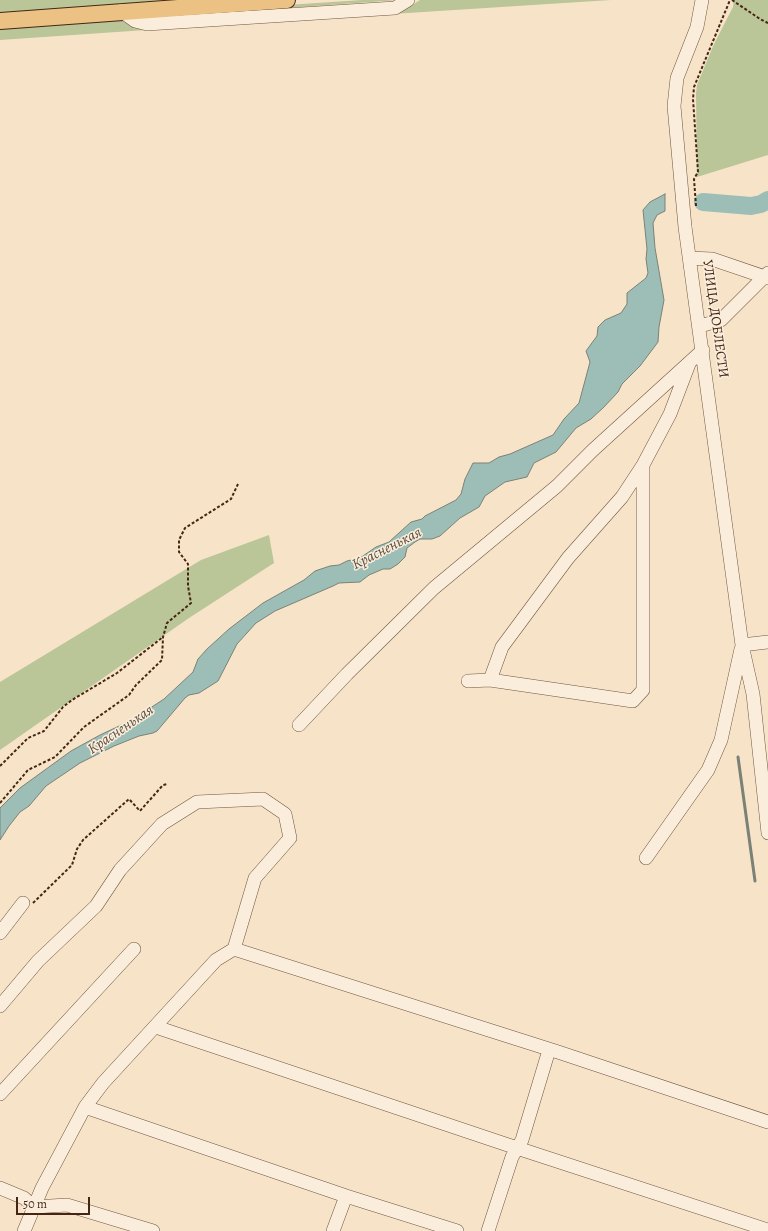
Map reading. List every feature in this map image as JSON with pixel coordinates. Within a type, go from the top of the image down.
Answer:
[{"type":"main road","points":[[0,21],[287,0]]},
{"type":"street","points":[[121,11],[135,21],[147,24],[395,8],[408,0]]},
{"type":"street","name":"УЛИЦА ДОБЛЕСТИ","points":[[702,0],[697,28],[677,78],[674,106],[690,258],[742,645]]},
{"type":"street","points":[[690,258],[712,259],[766,276],[721,320],[700,326]]},
{"type":"street","points":[[299,725],[347,674],[434,588],[557,486],[598,445],[703,350]]},
{"type":"street","points":[[490,680],[502,647],[568,558],[622,497],[643,465],[670,414],[690,362]]},
{"type":"street","points":[[468,681],[490,680],[633,701],[643,690],[643,465]]},
{"type":"street","points":[[742,645],[768,642]]},
{"type":"street","points":[[742,645],[753,694],[768,833]]},
{"type":"street","points":[[646,858],[708,770],[721,740],[742,645]]},
{"type":"street","points":[[0,1006],[38,961],[96,906],[120,870],[162,824],[197,802],[263,799],[285,814],[290,838],[255,878],[234,949],[216,960],[103,1083],[86,1107],[42,1188],[24,1231]]},
{"type":"street","points":[[0,932],[20,906]]},
{"type":"street","points":[[0,1094],[134,949]]},
{"type":"street","points":[[234,949],[768,1122]]},
{"type":"street","points":[[156,1026],[517,1148],[768,1230]]},
{"type":"street","points":[[488,1231],[512,1157],[522,1140],[549,1050]]},
{"type":"street","points":[[86,1107],[346,1196],[457,1231]]},
{"type":"street","points":[[0,1188],[24,1198],[34,1207],[67,1205],[153,1231]]},
{"type":"street","points":[[333,1231],[346,1196]]},
{"type":"path","points":[[696,207],[694,179],[698,172],[693,99],[694,87],[731,0],[768,23]]},
{"type":"path","points":[[0,803],[28,770],[55,756],[84,728],[129,695],[136,685],[162,660],[163,637],[167,624],[191,603],[188,586],[188,564],[179,552],[179,540],[185,528],[231,499],[238,484]]},
{"type":"path","points":[[0,766],[28,738],[44,731],[63,707],[131,664],[163,637]]},
{"type":"path","points":[[20,906],[34,902],[60,877],[72,864],[77,849],[83,840],[129,800],[140,811],[163,785],[168,784]]},
{"type":"green space","points":[[0,0],[169,0],[0,13]]},
{"type":"green space","points":[[362,0],[398,0],[148,18],[137,15]]},
{"type":"green space","points":[[420,0],[611,0],[392,14],[401,12]]},
{"type":"green space","points":[[734,0],[768,0],[768,155],[697,177],[697,85],[714,44],[733,7]]},
{"type":"green space","points":[[117,18],[137,28],[146,30],[0,40],[0,29],[29,24]]},
{"type":"green space","points":[[269,535],[274,563],[189,618],[0,750],[0,682],[201,560]]},
{"type":"water","points":[[665,194],[665,211],[657,215],[653,223],[655,248],[664,300],[658,342],[640,366],[622,384],[618,392],[604,407],[591,419],[576,428],[556,452],[534,463],[527,477],[505,482],[485,496],[479,507],[460,518],[440,536],[432,539],[420,539],[415,542],[407,548],[405,557],[390,569],[383,569],[369,575],[360,582],[339,583],[275,611],[256,623],[237,644],[218,681],[199,693],[189,695],[185,698],[157,731],[139,736],[114,746],[80,763],[46,786],[29,806],[20,812],[0,840],[0,808],[20,788],[71,751],[132,720],[164,699],[193,672],[198,659],[207,649],[229,629],[263,603],[304,580],[315,571],[360,558],[376,547],[389,542],[411,522],[422,519],[456,500],[461,494],[465,479],[473,463],[489,463],[499,457],[510,454],[553,435],[564,419],[579,403],[590,362],[586,351],[597,336],[598,327],[605,320],[621,313],[627,304],[627,293],[646,278],[648,273],[646,259],[647,249],[643,210],[650,202]]},
{"type":"waterway","name":"Красненькая","points":[[703,202],[751,206],[761,204],[768,200]]},
{"type":"waterway","points":[[738,757],[755,881]]}]
